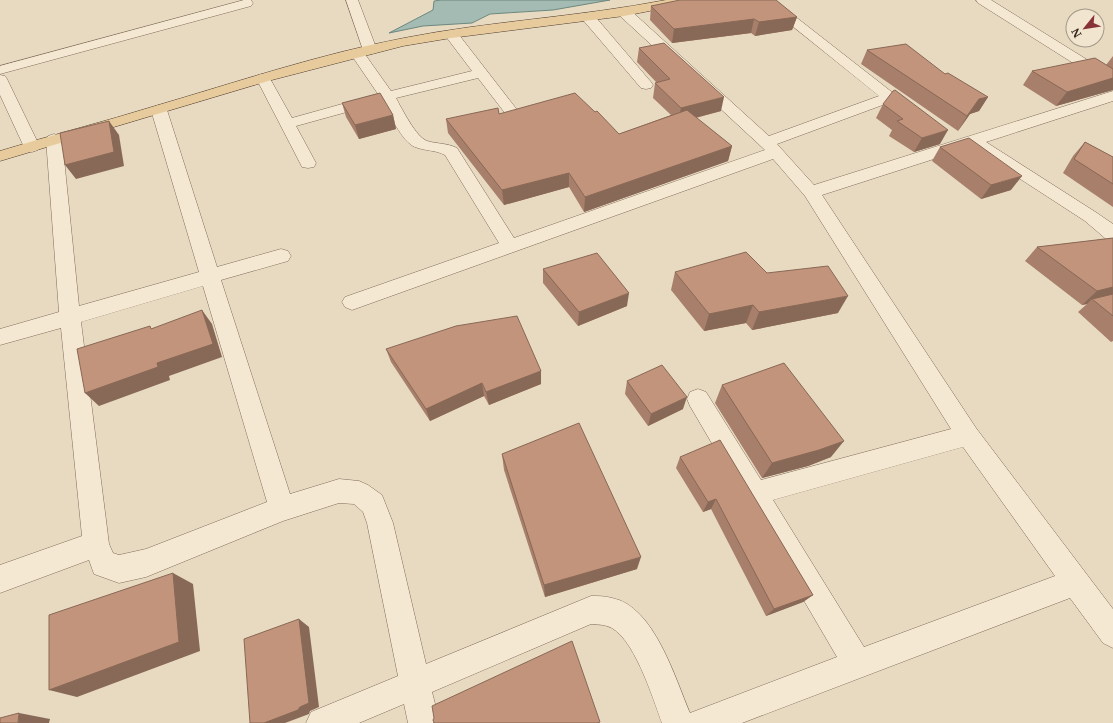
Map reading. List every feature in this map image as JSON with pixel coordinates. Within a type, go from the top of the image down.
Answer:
[{"type":"main road","points":[[0,156],[263,78],[364,51],[451,34],[624,12],[685,0]]},
{"type":"street","points":[[352,0],[364,51],[387,96],[413,139],[418,143],[445,148],[451,152],[510,246]]},
{"type":"street","points":[[766,0],[925,124]]},
{"type":"street","points":[[982,0],[1113,82]]},
{"type":"street","points":[[0,70],[247,3]]},
{"type":"street","points":[[624,12],[771,148],[811,192],[968,435],[1113,633]]},
{"type":"street","points":[[588,17],[646,85]]},
{"type":"street","points":[[451,34],[512,114]]},
{"type":"street","points":[[287,124],[387,96],[481,73]]},
{"type":"street","points":[[263,78],[308,163]]},
{"type":"street","points":[[0,79],[32,147]]},
{"type":"street","points":[[811,192],[949,141],[972,140],[1113,96]]},
{"type":"street","points":[[352,302],[510,246],[771,148],[890,97]]},
{"type":"street","points":[[159,110],[282,509]]},
{"type":"street","points":[[54,139],[70,317],[96,544],[104,564],[119,569],[146,563],[282,509],[339,491],[359,493],[372,504],[380,523],[424,723]]},
{"type":"street","points":[[972,140],[1091,217],[1113,234]]},
{"type":"street","points":[[0,337],[281,256]]},
{"type":"street","points":[[698,399],[858,664]]},
{"type":"street","points":[[756,493],[968,435]]},
{"type":"street","points":[[0,579],[96,544]]},
{"type":"street","points":[[701,723],[1076,582]]},
{"type":"street","points":[[322,723],[416,685],[591,610],[614,612],[634,628],[647,648],[678,723]]},
{"type":"water","points":[[610,0],[553,10],[490,14],[472,23],[423,26],[389,33],[433,10],[434,1]]},
{"type":"building","points":[[680,0],[776,0],[797,17],[759,22],[754,19],[674,29],[651,6]]},
{"type":"building","points":[[664,43],[724,97],[681,108],[655,83],[670,79],[639,48]]},
{"type":"building","points":[[906,44],[945,74],[948,73],[988,97],[979,99],[967,116],[867,50]]},
{"type":"building","points":[[1095,58],[1113,69],[1113,78],[1067,92],[1032,71]]},
{"type":"building","points":[[895,90],[948,130],[922,138],[897,121],[903,119],[883,104]]},
{"type":"building","points":[[380,93],[393,115],[355,125],[342,103]]},
{"type":"building","points":[[575,93],[595,112],[597,111],[619,134],[687,110],[732,146],[585,197],[569,173],[502,190],[446,119],[498,108],[499,114]]},
{"type":"building","points":[[109,121],[114,152],[65,165],[60,133]]},
{"type":"building","points":[[969,138],[1022,176],[991,185],[940,147]]},
{"type":"building","points":[[1085,142],[1113,157],[1113,184],[1074,159]]},
{"type":"building","points":[[1113,238],[1113,287],[1097,291],[1037,247]]},
{"type":"building","points":[[746,252],[767,273],[828,266],[848,296],[759,312],[753,305],[709,314],[675,272]]},
{"type":"building","points":[[597,253],[629,293],[579,312],[543,269]]},
{"type":"building","points":[[1113,294],[1113,316],[1092,299]]},
{"type":"building","points":[[202,310],[213,344],[157,363],[158,367],[85,393],[77,349],[150,326],[151,329]]},
{"type":"building","points":[[517,316],[541,371],[486,392],[482,383],[426,409],[386,349],[456,326]]},
{"type":"building","points":[[784,363],[844,441],[819,450],[772,463],[722,385]]},
{"type":"building","points":[[662,365],[687,397],[651,414],[627,381]]},
{"type":"building","points":[[579,423],[641,557],[544,585],[502,454]]},
{"type":"building","points":[[720,440],[813,595],[774,609],[716,499],[708,502],[680,457]]},
{"type":"building","points":[[173,573],[179,642],[49,690],[49,615]]},
{"type":"building","points":[[299,619],[309,703],[300,707],[298,710],[264,723],[250,723],[244,639]]},
{"type":"building","points":[[572,641],[600,722],[434,723],[432,706]]},
{"type":"building","points":[[19,713],[18,723],[0,723],[0,718]]}]
